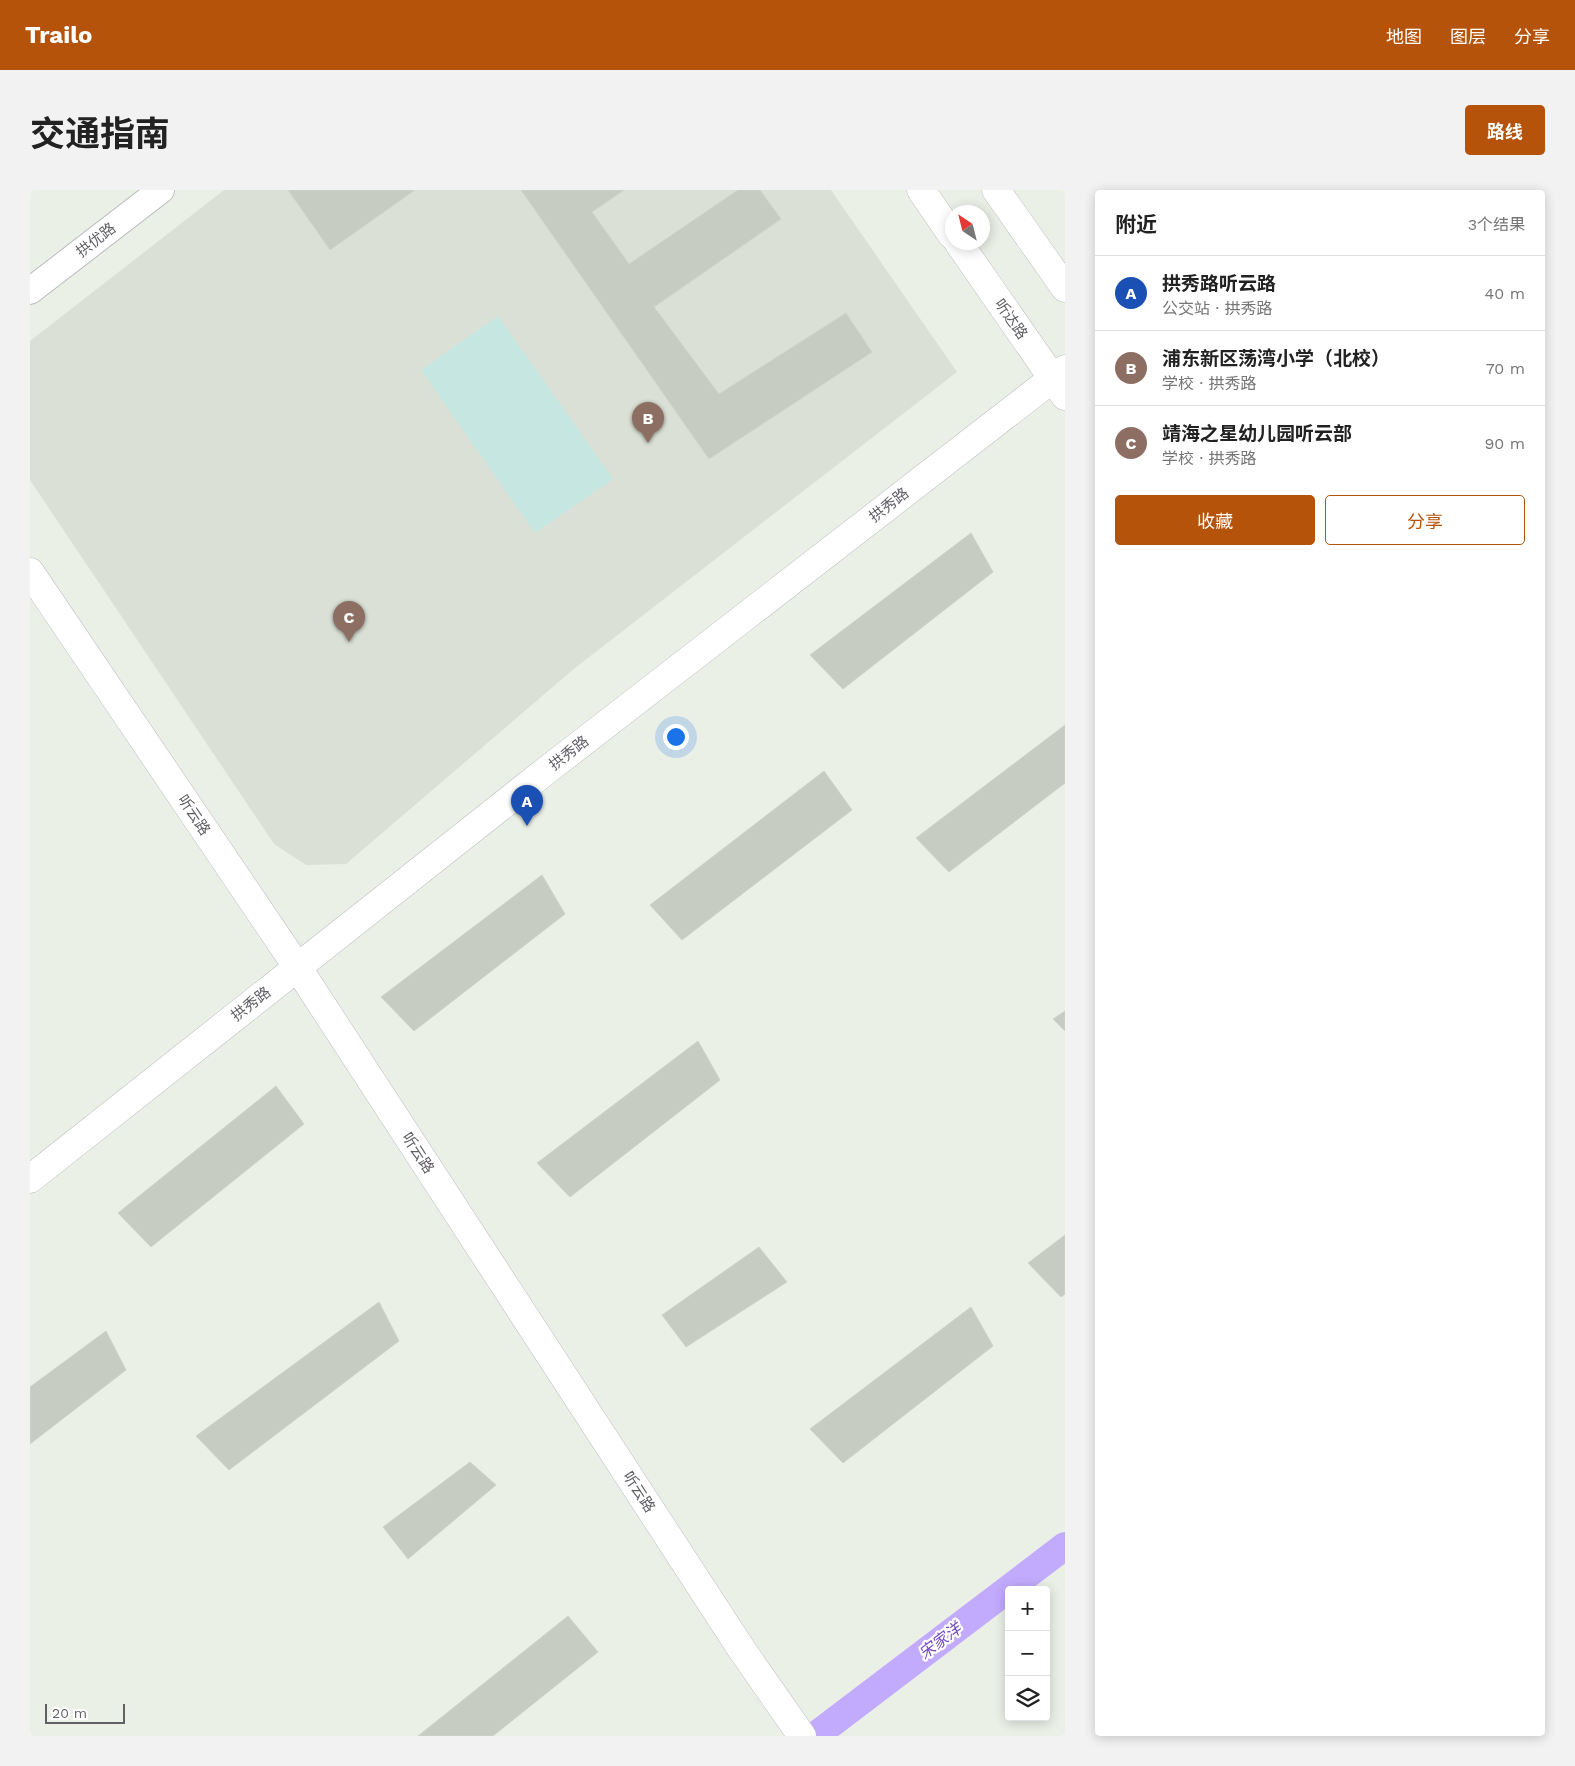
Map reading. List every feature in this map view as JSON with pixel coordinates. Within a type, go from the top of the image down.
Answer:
[{"type":"street","name":"拱优路","points":[[30,291],[161,190]]},
{"type":"street","points":[[921,190],[945,225]]},
{"type":"street","points":[[996,190],[1065,288]]},
{"type":"street","name":"听达路","points":[[964,250],[1061,381]]},
{"type":"street","name":"拱秀路","points":[[30,1179],[547,770],[1061,381]]},
{"type":"street","name":"听云路","points":[[30,572],[298,968],[742,1650],[802,1736]]},
{"type":"shaded area","points":[[224,190],[831,190],[957,372],[575,668],[346,864],[306,865],[274,844],[30,480],[30,341]]},
{"type":"shaded area","points":[[498,316],[613,479],[535,533],[421,370]]},
{"type":"building","points":[[288,190],[415,190],[330,250]]},
{"type":"building","points":[[521,190],[624,190],[592,212],[629,264],[738,190],[760,190],[781,219],[654,307],[719,394],[846,313],[872,352],[709,459]]},
{"type":"building","points":[[971,533],[993,572],[843,689],[810,655]]},
{"type":"building","points":[[1065,725],[1065,783],[949,872],[916,838]]},
{"type":"building","points":[[824,771],[852,810],[682,940],[650,905]]},
{"type":"building","points":[[542,875],[565,914],[414,1031],[381,997]]},
{"type":"building","points":[[1065,1011],[1065,1031],[1053,1019]]},
{"type":"building","points":[[698,1041],[720,1080],[570,1197],[537,1163]]},
{"type":"building","points":[[276,1086],[304,1124],[151,1247],[118,1213]]},
{"type":"building","points":[[1065,1235],[1065,1294],[1061,1297],[1028,1263]]},
{"type":"building","points":[[759,1247],[787,1282],[686,1347],[662,1315]]},
{"type":"building","points":[[379,1302],[399,1341],[229,1470],[196,1436]]},
{"type":"building","points":[[971,1307],[993,1346],[843,1463],[810,1429]]},
{"type":"building","points":[[106,1331],[126,1370],[30,1444],[30,1387]]},
{"type":"building","points":[[470,1462],[496,1485],[408,1559],[383,1527]]},
{"type":"building","points":[[568,1616],[598,1652],[493,1736],[418,1736]]},
{"type":"waterway","name":"宋家洋","points":[[815,1736],[1065,1546]]},
{"type":"place","name":"浦东新区荡湾小学（北校）","points":[[648,443]]},
{"type":"place","name":"靖海之星幼儿园听云部","points":[[349,642]]},
{"type":"place","name":"拱秀路听云路","points":[[527,826]]}]
